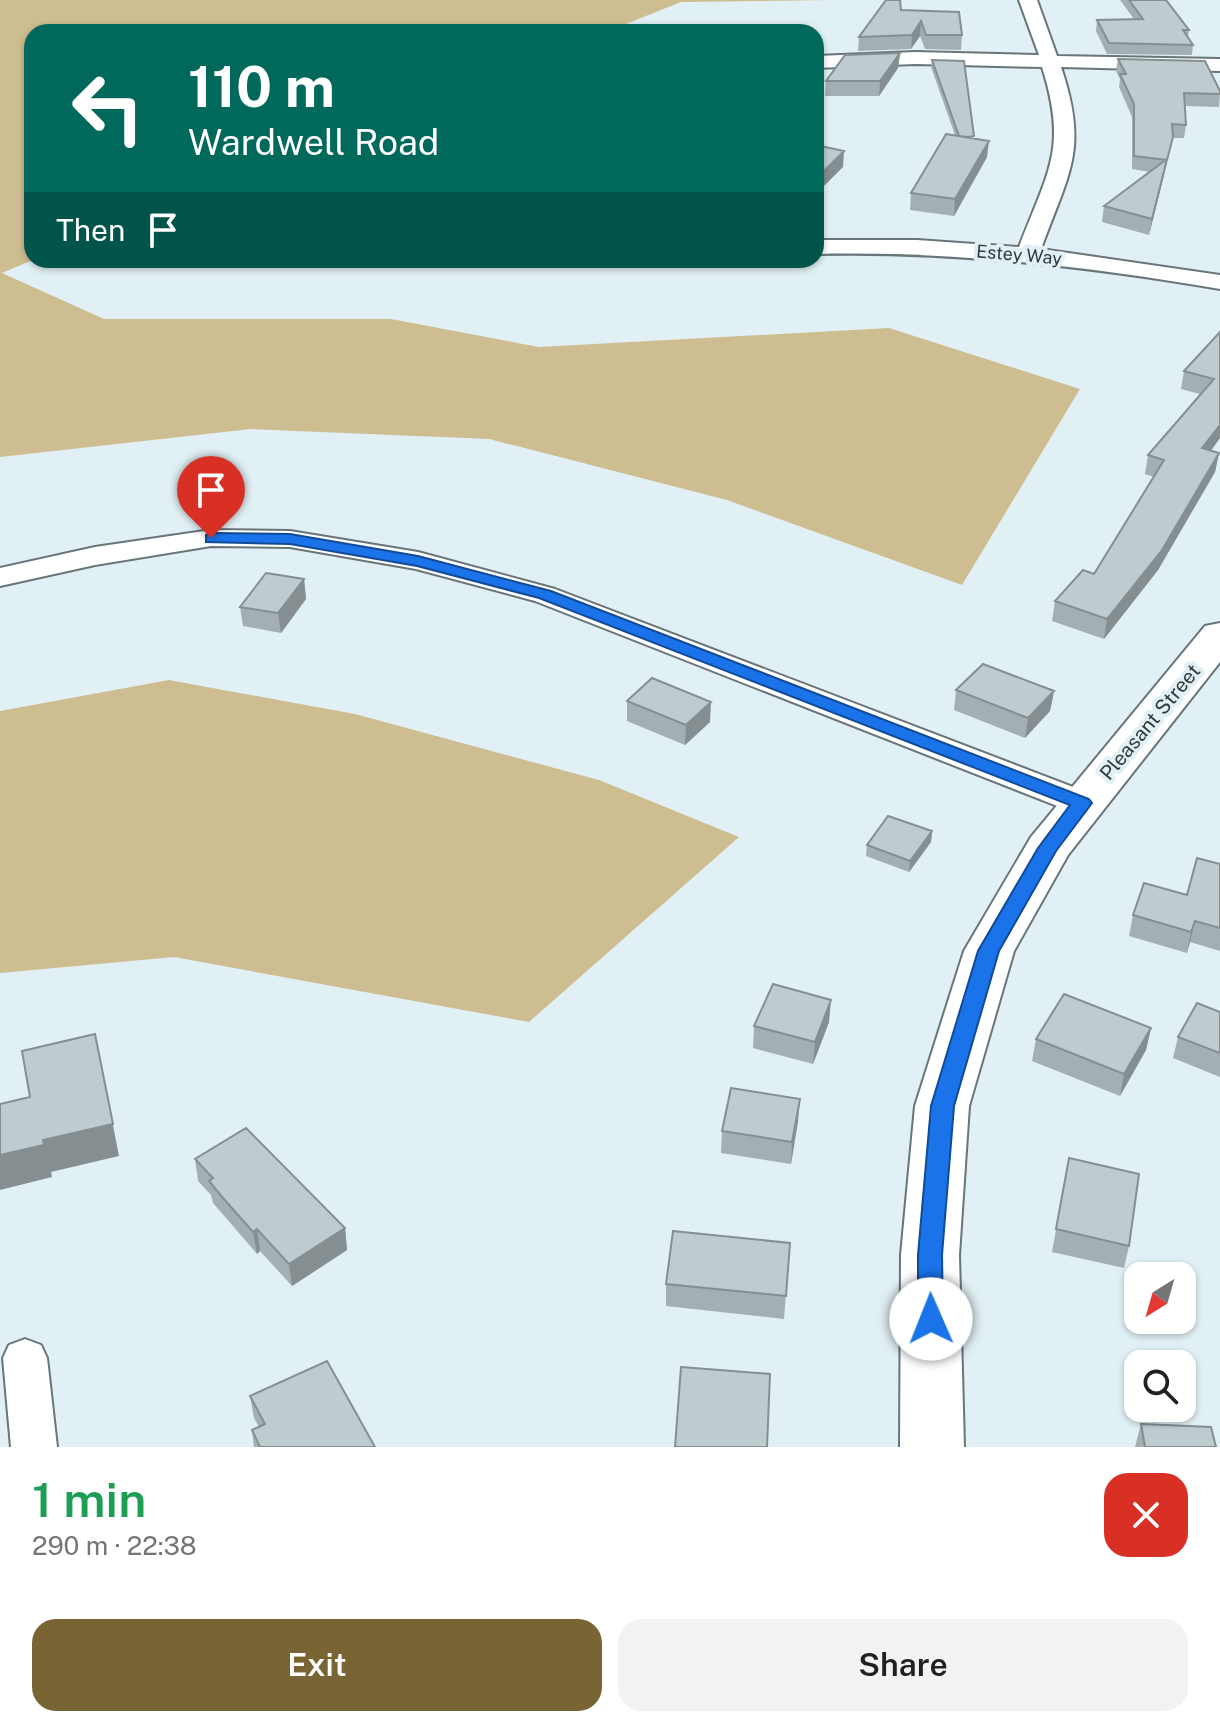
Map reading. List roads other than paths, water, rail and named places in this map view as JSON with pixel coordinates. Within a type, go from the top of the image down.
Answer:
[{"type":"main road","name":"Pleasant Street","points":[[932,1447],[930,1255],[942,1106],[989,951],[1048,848],[1220,635]]},
{"type":"street","points":[[1028,0],[1061,95],[1067,140],[1059,176],[1028,254]]},
{"type":"street","points":[[824,62],[915,58],[1220,65]]},
{"type":"street","name":"Estey Way","points":[[824,247],[922,248],[1028,254],[1220,282]]},
{"type":"street","points":[[0,577],[95,556],[211,538],[290,539],[418,561],[545,595],[1082,803]]},
{"type":"street","points":[[25,1358],[34,1447]]}]
